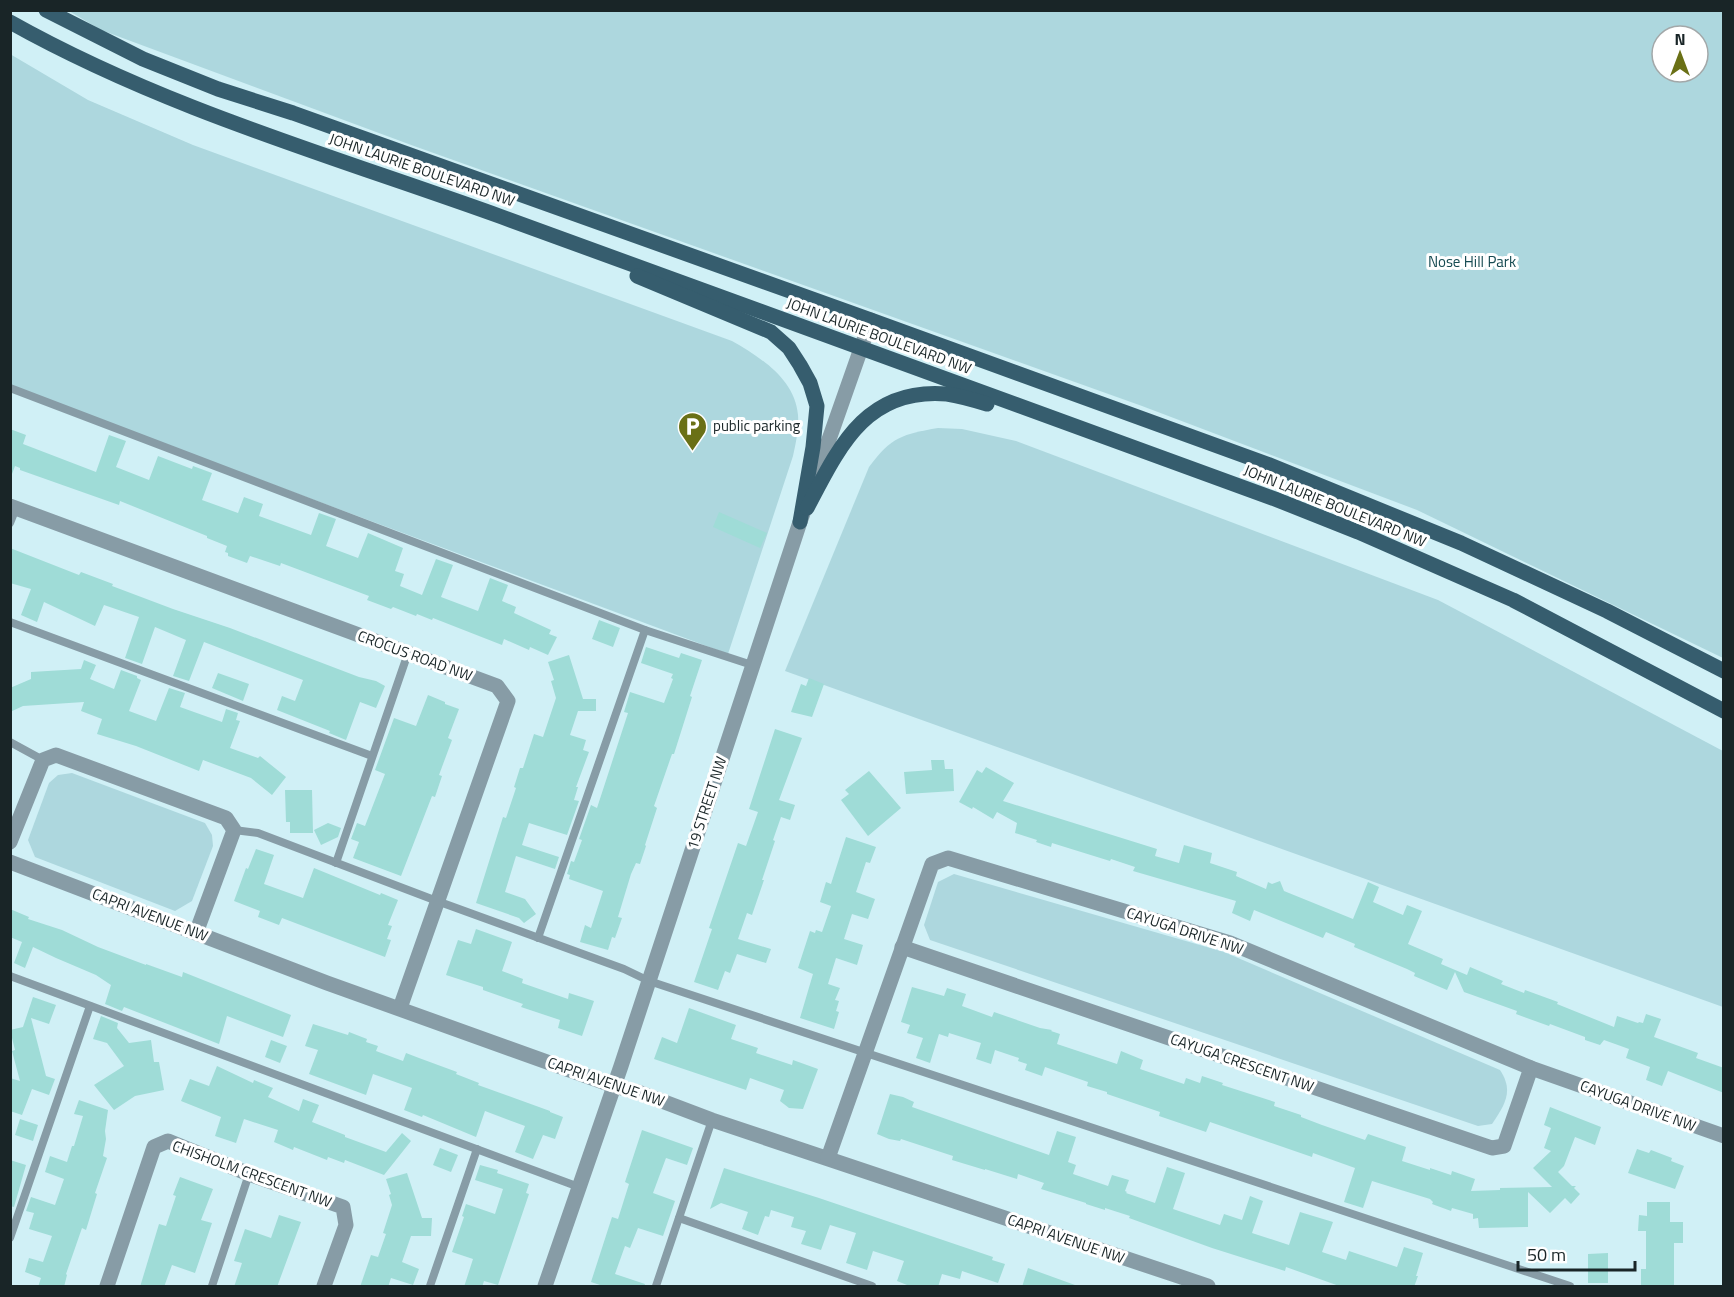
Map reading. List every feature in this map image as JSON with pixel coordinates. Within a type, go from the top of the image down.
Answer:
[{"type":"main road","name":"JOHN LAURIE BOULEVARD NW","points":[[46,10],[143,58],[218,89],[304,117],[1267,464],[1461,543],[1607,610],[1724,671]]},
{"type":"main road","name":"JOHN LAURIE BOULEVARD NW","points":[[10,22],[48,44],[120,79],[194,109],[503,217],[1358,532],[1513,600],[1724,711]]},
{"type":"main road","points":[[503,217],[568,250],[771,332],[789,348],[810,383],[817,406],[813,447],[800,522]]},
{"type":"main road","points":[[800,522],[834,456],[860,422],[879,409],[902,398],[925,394],[948,394],[1060,422]]},
{"type":"street","name":"19 STREET NW","points":[[545,1287],[649,981],[800,522],[871,320]]},
{"type":"street","name":"CROCUS ROAD NW","points":[[13,507],[497,686],[508,701],[400,1008]]},
{"type":"street","points":[[10,842],[43,760],[56,754],[226,818],[234,830],[196,933]]},
{"type":"street","name":"CAYUGA DRIVE NW","points":[[828,1158],[932,864],[948,858],[1230,943],[1531,1068],[1724,1136]]},
{"type":"street","name":"CAPRI AVENUE NW","points":[[10,862],[327,983],[614,1086],[638,1092],[712,1120],[1208,1287]]},
{"type":"street","name":"CAYUGA CRESCENT NW","points":[[902,947],[1492,1148],[1504,1146],[1531,1068]]},
{"type":"street","name":"CHISHOLM CRESCENT NW","points":[[107,1287],[154,1147],[168,1142],[343,1207],[346,1225],[324,1287]]},
{"type":"lane","points":[[10,388],[645,630],[752,665]]},
{"type":"lane","points":[[10,523],[13,507]]},
{"type":"lane","points":[[10,622],[372,756]]},
{"type":"lane","points":[[538,938],[645,630]]},
{"type":"lane","points":[[336,863],[408,653]]},
{"type":"lane","points":[[10,742],[43,760]]},
{"type":"lane","points":[[234,830],[258,833],[624,969],[649,981],[1570,1287]]},
{"type":"lane","points":[[10,976],[579,1187]]},
{"type":"lane","points":[[10,1238],[90,1006]]},
{"type":"lane","points":[[656,1287],[712,1120]]},
{"type":"lane","points":[[430,1287],[477,1149]]},
{"type":"lane","points":[[212,1287],[249,1174]]},
{"type":"lane","points":[[679,1218],[872,1287]]},
{"type":"green space","name":"Nose Hill Park","points":[[69,11],[1723,11],[1723,658],[1417,510],[1142,406],[414,146],[101,30]]},
{"type":"green space","points":[[10,54],[88,100],[193,145],[732,341],[764,362],[783,380],[795,402],[798,415],[797,436],[793,456],[728,654],[11,387]]},
{"type":"green space","points":[[938,428],[962,429],[1016,441],[1438,600],[1723,751],[1723,1007],[785,671],[869,467],[884,449],[899,438]]},
{"type":"green space","points":[[72,773],[205,823],[212,835],[213,846],[192,901],[175,911],[35,857],[28,840],[49,783],[58,775]]},
{"type":"green space","points":[[954,874],[1224,952],[1500,1070],[1507,1091],[1504,1104],[1492,1124],[1478,1126],[930,940],[924,925],[938,882]]},
{"type":"building","points":[[10,429],[26,435],[23,444],[96,472],[109,435],[126,441],[116,467],[149,480],[158,456],[192,469],[193,466],[212,473],[202,500],[238,513],[244,497],[263,504],[259,516],[311,535],[319,513],[336,519],[326,546],[358,558],[368,533],[403,548],[395,571],[404,574],[400,586],[422,595],[436,559],[453,565],[441,597],[478,611],[490,578],[508,585],[502,601],[516,607],[514,613],[551,630],[549,634],[557,637],[548,655],[504,639],[502,645],[433,618],[432,620],[417,614],[416,616],[393,607],[391,609],[367,600],[369,596],[281,563],[280,566],[250,556],[247,563],[228,556],[225,552],[227,546],[120,501],[119,505],[20,470],[15,466],[10,474]]},
{"type":"building","points":[[719,512],[767,533],[760,548],[713,527]]},
{"type":"building","points":[[10,548],[79,575],[81,572],[173,609],[385,686],[376,708],[360,702],[346,740],[329,733],[330,731],[277,710],[282,696],[295,701],[303,680],[204,642],[189,681],[173,676],[186,640],[155,627],[142,664],[125,658],[139,617],[104,605],[95,626],[44,602],[37,622],[21,615],[31,589],[10,583]]},
{"type":"building","points":[[599,620],[620,628],[613,647],[592,639]]},
{"type":"building","points":[[646,647],[679,658],[681,653],[702,660],[674,754],[672,754],[654,806],[657,808],[646,846],[640,864],[636,863],[631,874],[618,917],[622,918],[608,950],[580,942],[585,925],[591,928],[603,891],[569,879],[570,875],[567,874],[582,840],[579,839],[591,805],[597,808],[628,713],[624,712],[630,692],[664,703],[673,679],[671,678],[673,674],[641,663]]},
{"type":"building","points":[[569,655],[583,699],[596,699],[596,711],[578,711],[570,735],[586,740],[583,750],[589,752],[576,787],[578,787],[574,800],[579,801],[567,835],[529,823],[522,845],[559,857],[555,869],[516,856],[505,892],[525,899],[536,914],[524,923],[519,918],[476,903],[503,817],[506,818],[516,788],[514,787],[520,768],[523,768],[534,734],[543,737],[556,698],[551,681],[554,680],[548,662]]},
{"type":"building","points":[[84,660],[96,665],[90,679],[114,689],[121,670],[137,676],[141,680],[129,711],[156,721],[169,688],[185,693],[180,707],[222,722],[226,709],[238,713],[236,720],[240,721],[230,748],[258,758],[260,756],[286,777],[272,795],[251,778],[203,760],[199,771],[136,746],[97,734],[102,719],[81,711],[84,702],[23,706],[10,712],[10,688],[31,679],[31,672],[81,669]]},
{"type":"building","points":[[218,673],[249,684],[243,701],[212,688]]},
{"type":"building","points":[[809,678],[824,684],[812,717],[791,712],[801,684],[806,686]]},
{"type":"building","points":[[428,695],[459,709],[448,738],[452,740],[439,775],[442,776],[435,797],[432,796],[401,876],[353,858],[359,842],[351,839],[357,823],[365,826],[385,774],[375,770],[394,718],[416,726]]},
{"type":"building","points":[[775,729],[802,738],[779,800],[795,805],[790,820],[781,817],[752,915],[747,913],[738,939],[771,949],[766,963],[737,954],[730,973],[725,971],[718,990],[694,982],[712,929],[709,928],[738,843],[746,846],[758,812],[749,809]]},
{"type":"building","points":[[931,760],[944,760],[945,769],[953,769],[954,791],[906,794],[904,772],[932,770]]},
{"type":"building","points":[[986,767],[1014,783],[1003,801],[1157,849],[1155,856],[1179,863],[1184,845],[1212,853],[1210,863],[1237,872],[1236,876],[1266,889],[1268,882],[1272,884],[1280,881],[1284,891],[1353,919],[1368,882],[1379,887],[1373,902],[1403,915],[1407,905],[1422,911],[1408,944],[1443,959],[1441,964],[1467,975],[1470,967],[1503,981],[1501,984],[1558,1002],[1557,1004],[1614,1027],[1617,1016],[1638,1023],[1643,1023],[1646,1014],[1661,1019],[1654,1037],[1698,1053],[1696,1058],[1724,1068],[1724,1093],[1668,1071],[1662,1086],[1646,1080],[1650,1067],[1626,1058],[1629,1049],[1604,1040],[1600,1045],[1585,1040],[1585,1037],[1516,1014],[1517,1011],[1464,992],[1455,972],[1447,990],[1326,932],[1323,938],[1254,910],[1250,921],[1232,913],[1236,901],[1133,871],[1135,867],[1111,859],[1110,861],[1052,843],[1051,847],[1015,833],[1017,823],[997,812],[993,819],[959,802],[977,770],[982,773]]},
{"type":"building","points":[[869,771],[901,808],[868,836],[841,800],[849,794],[845,790]]},
{"type":"building","points":[[285,790],[312,790],[313,833],[290,833],[290,822],[286,822]]},
{"type":"building","points":[[328,823],[341,828],[338,837],[321,845],[314,830]]},
{"type":"building","points":[[846,837],[876,847],[870,863],[866,862],[856,892],[875,899],[868,919],[852,914],[844,939],[863,945],[857,965],[836,958],[828,984],[840,988],[835,1000],[839,1001],[836,1011],[839,1012],[834,1029],[800,1018],[813,974],[798,968],[810,931],[822,932],[831,906],[820,902],[826,882],[831,884]]},
{"type":"building","points":[[256,849],[274,855],[264,884],[303,898],[314,868],[398,900],[388,925],[392,926],[387,939],[391,940],[385,957],[282,918],[279,925],[258,917],[260,911],[234,901],[246,868],[248,869]]},
{"type":"building","points":[[10,909],[29,917],[28,919],[62,930],[98,947],[182,977],[183,972],[291,1015],[283,1037],[227,1016],[219,1044],[124,1007],[122,1011],[105,1004],[111,985],[96,975],[33,947],[25,968],[14,963],[22,942],[10,937]]},
{"type":"building","points":[[476,929],[512,942],[502,971],[523,979],[522,983],[568,999],[569,993],[594,1001],[582,1036],[558,1028],[560,1020],[521,1007],[523,1004],[483,990],[483,987],[446,975],[458,940],[471,944]]},
{"type":"building","points":[[912,987],[944,996],[947,988],[966,994],[962,1006],[992,1017],[994,1012],[1052,1030],[1060,1034],[1057,1044],[1117,1064],[1121,1051],[1143,1060],[1140,1069],[1184,1084],[1186,1078],[1200,1083],[1202,1076],[1275,1102],[1274,1106],[1365,1140],[1368,1134],[1406,1147],[1402,1161],[1451,1175],[1452,1171],[1475,1179],[1471,1191],[1552,1187],[1533,1168],[1551,1151],[1544,1148],[1551,1128],[1544,1125],[1550,1107],[1601,1127],[1595,1145],[1575,1137],[1564,1166],[1558,1172],[1572,1186],[1576,1186],[1574,1188],[1580,1194],[1571,1204],[1565,1198],[1550,1213],[1528,1192],[1528,1227],[1479,1228],[1478,1218],[1473,1219],[1473,1214],[1452,1208],[1451,1211],[1432,1204],[1430,1199],[1372,1181],[1363,1208],[1344,1202],[1355,1168],[1313,1153],[1312,1157],[1210,1122],[1206,1132],[1159,1116],[1160,1112],[1107,1094],[1107,1092],[1087,1086],[1088,1082],[1045,1067],[1042,1076],[1025,1070],[1027,1064],[1018,1061],[1019,1058],[995,1050],[991,1064],[976,1059],[981,1043],[949,1033],[948,1037],[939,1034],[930,1063],[916,1058],[923,1038],[907,1033],[910,1025],[901,1022]]},
{"type":"building","points":[[33,997],[56,1005],[49,1024],[31,1018],[46,1076],[55,1079],[49,1095],[32,1089],[22,1115],[10,1111],[10,1078],[20,1081],[12,1051],[15,1050],[10,1030],[23,1027]]},
{"type":"building","points":[[689,1008],[736,1025],[731,1039],[758,1048],[756,1053],[792,1065],[793,1060],[818,1069],[803,1109],[789,1108],[780,1101],[784,1090],[750,1078],[746,1090],[654,1059],[662,1037],[677,1043]]},
{"type":"building","points":[[101,1016],[118,1023],[117,1028],[129,1043],[151,1040],[154,1062],[159,1062],[164,1090],[135,1096],[114,1110],[94,1085],[124,1066],[107,1043],[93,1039]]},
{"type":"building","points":[[313,1024],[348,1035],[349,1032],[367,1039],[366,1042],[378,1046],[376,1051],[403,1061],[406,1053],[457,1072],[456,1074],[479,1083],[478,1085],[563,1117],[555,1139],[543,1135],[533,1159],[515,1152],[525,1126],[485,1111],[476,1137],[423,1115],[422,1117],[404,1110],[412,1088],[373,1074],[366,1095],[309,1074],[318,1050],[305,1046]]},
{"type":"building","points":[[271,1040],[287,1046],[280,1063],[265,1057]]},
{"type":"building","points":[[217,1066],[253,1083],[254,1080],[273,1088],[268,1097],[299,1111],[303,1099],[319,1105],[312,1122],[345,1135],[345,1137],[386,1152],[402,1133],[411,1141],[384,1175],[345,1160],[344,1163],[328,1157],[327,1160],[294,1147],[293,1150],[274,1142],[278,1130],[244,1119],[236,1143],[215,1136],[221,1117],[181,1101],[190,1079],[209,1086]]},
{"type":"building","points":[[890,1094],[914,1102],[912,1107],[1049,1155],[1057,1131],[1076,1137],[1068,1162],[1076,1165],[1073,1174],[1108,1186],[1112,1175],[1129,1180],[1126,1193],[1155,1203],[1167,1167],[1185,1173],[1173,1209],[1220,1225],[1224,1214],[1242,1220],[1250,1196],[1263,1201],[1252,1233],[1289,1245],[1300,1212],[1333,1222],[1322,1252],[1346,1260],[1349,1251],[1397,1267],[1404,1247],[1423,1253],[1416,1276],[1418,1276],[1414,1287],[1342,1287],[1286,1267],[1285,1271],[1212,1248],[1129,1218],[1130,1216],[1041,1189],[1044,1183],[1018,1174],[1017,1179],[952,1160],[953,1156],[901,1139],[900,1141],[889,1139],[877,1134]]},
{"type":"building","points":[[79,1100],[108,1110],[103,1156],[107,1158],[86,1230],[82,1228],[66,1274],[64,1287],[38,1287],[41,1278],[25,1272],[29,1258],[43,1262],[52,1236],[29,1229],[34,1213],[26,1211],[31,1197],[55,1205],[64,1179],[45,1172],[50,1156],[67,1162],[83,1116],[74,1114]]},
{"type":"building","points":[[20,1119],[38,1125],[33,1141],[15,1135]]},
{"type":"building","points":[[642,1130],[693,1148],[687,1165],[666,1158],[653,1193],[675,1201],[663,1236],[638,1228],[630,1248],[625,1246],[615,1274],[645,1284],[644,1287],[606,1287],[591,1282],[612,1217],[618,1219],[629,1184],[625,1182]]},
{"type":"building","points":[[440,1148],[458,1155],[451,1172],[433,1165]]},
{"type":"building","points":[[1637,1149],[1649,1153],[1651,1150],[1672,1158],[1671,1161],[1684,1166],[1675,1189],[1628,1173]]},
{"type":"building","points":[[10,1160],[26,1165],[14,1207],[10,1206]]},
{"type":"building","points":[[480,1165],[498,1170],[497,1173],[529,1184],[526,1193],[529,1194],[498,1285],[484,1281],[482,1287],[464,1287],[473,1259],[452,1252],[466,1204],[495,1214],[503,1189],[475,1180]]},
{"type":"building","points":[[724,1168],[993,1257],[992,1260],[1005,1264],[998,1283],[962,1271],[960,1279],[942,1274],[938,1287],[912,1287],[897,1281],[904,1261],[873,1251],[867,1270],[846,1263],[856,1233],[830,1225],[821,1250],[801,1244],[806,1231],[791,1227],[794,1217],[771,1210],[769,1217],[765,1216],[758,1235],[742,1229],[748,1212],[721,1203],[710,1209]]},
{"type":"building","points":[[407,1173],[422,1218],[432,1218],[431,1236],[411,1236],[402,1262],[419,1269],[413,1285],[391,1278],[388,1287],[360,1287],[371,1255],[378,1257],[386,1234],[383,1233],[392,1205],[386,1179]]},
{"type":"building","points":[[180,1177],[213,1189],[201,1220],[212,1223],[195,1273],[172,1265],[164,1287],[140,1287],[159,1224],[166,1226]]},
{"type":"building","points":[[1647,1202],[1670,1202],[1670,1222],[1683,1222],[1683,1243],[1674,1243],[1674,1287],[1641,1285],[1641,1269],[1646,1269],[1646,1231],[1638,1231],[1639,1215],[1647,1216]]},
{"type":"building","points":[[279,1215],[301,1222],[277,1287],[234,1287],[242,1263],[234,1261],[245,1229],[271,1238]]},
{"type":"building","points":[[1608,1253],[1608,1283],[1588,1283],[1588,1254]]},
{"type":"building","points":[[1028,1268],[1075,1285],[1075,1287],[1022,1287]]},
{"type":"place","name":"public parking","points":[[692,452]]}]
